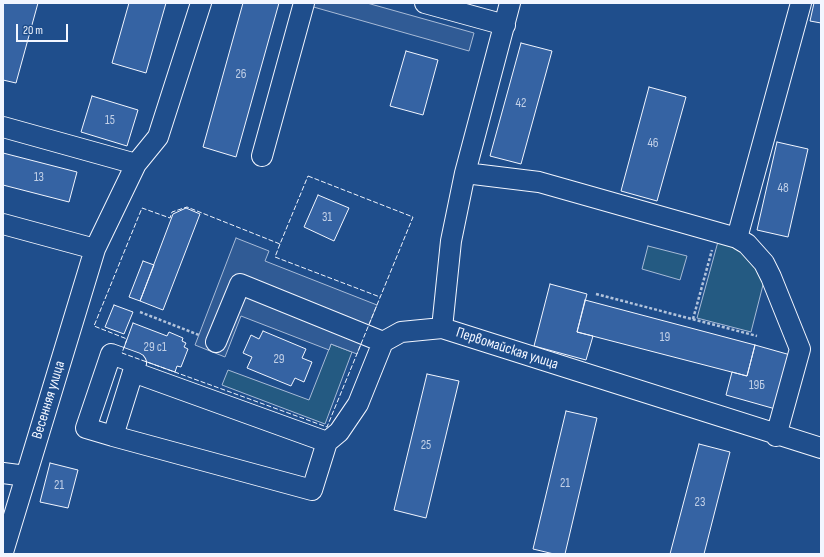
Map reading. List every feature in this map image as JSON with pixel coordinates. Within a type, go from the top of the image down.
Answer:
[{"type":"street","name":"Весенняя улица","points":[[3,552],[96,249],[136,164],[158,137],[201,3]]},
{"type":"street","points":[[262,156],[304,3]]},
{"type":"street","points":[[425,3],[505,25]]},
{"type":"street","name":"Первомайская улица","points":[[510,3],[466,173],[451,241],[442,328],[776,436],[821,448]]},
{"type":"street","points":[[737,238],[801,3]]},
{"type":"street","points":[[3,127],[136,164]]},
{"type":"street","points":[[466,173],[539,182],[717,232],[737,238],[747,244],[764,263],[800,349],[776,436]]},
{"type":"street","points":[[3,224],[96,249]]},
{"type":"street","points":[[216,342],[240,284],[383,342]]},
{"type":"street","points":[[112,436],[136,363],[111,354],[86,428],[112,436],[312,490],[327,442],[339,432],[358,404],[383,342],[401,332],[442,328]]},
{"type":"street","points":[[133,372],[327,442]]},
{"type":"street","points":[[3,473],[26,476]]},
{"type":"path","points":[[693,319],[717,232]]},
{"type":"path","points":[[596,294],[757,336]]},
{"type":"path","points":[[140,312],[216,342]]},
{"type":"shaded area","points":[[311,3],[367,3],[474,33],[469,51],[310,6]]},
{"type":"shaded area","points":[[236,238],[269,251],[265,261],[377,305],[357,354],[331,344],[329,350],[241,316],[225,357],[195,345]]},
{"type":"shaded area","points":[[719,238],[740,244],[764,281],[751,332],[697,318]]},
{"type":"shaded area","points":[[648,246],[687,256],[680,280],[642,269]]},
{"type":"shaded area","points":[[331,344],[352,352],[325,424],[222,385],[228,370],[309,400]]},
{"type":"building","points":[[3,3],[38,3],[16,83],[3,80]]},
{"type":"building","points":[[129,3],[166,3],[146,73],[112,63]]},
{"type":"building","points":[[243,3],[279,3],[236,157],[203,147]]},
{"type":"building","points":[[814,3],[821,3],[821,23],[810,21]]},
{"type":"building","points":[[521,43],[552,51],[521,164],[490,156]]},
{"type":"building","points":[[406,51],[438,60],[423,115],[390,106]]},
{"type":"building","points":[[649,87],[686,97],[657,201],[621,191]]},
{"type":"building","points":[[92,96],[138,110],[127,146],[81,132]]},
{"type":"building","points":[[777,142],[808,149],[788,237],[757,230]]},
{"type":"building","points":[[3,153],[77,172],[69,202],[3,185]]},
{"type":"building","points":[[318,195],[349,208],[334,241],[304,227]]},
{"type":"building","points":[[186,208],[200,214],[163,310],[140,301],[173,214]]},
{"type":"building","points":[[143,261],[154,265],[140,301],[129,297]]},
{"type":"building","points":[[550,284],[587,294],[577,332],[593,336],[586,360],[534,346]]},
{"type":"building","points":[[585,300],[755,345],[747,376],[577,332]]},
{"type":"building","points":[[114,305],[133,312],[124,334],[105,327]]},
{"type":"building","points":[[133,323],[167,336],[169,332],[183,338],[182,341],[186,343],[184,347],[188,349],[181,367],[177,366],[175,372],[122,353]]},
{"type":"building","points":[[263,331],[306,349],[302,358],[312,362],[304,382],[295,378],[291,386],[247,368],[252,357],[243,353],[251,335],[259,339]]},
{"type":"building","points":[[755,345],[794,356],[779,410],[726,395],[732,372],[747,376]]},
{"type":"building","points":[[427,374],[459,381],[426,518],[394,510]]},
{"type":"building","points":[[566,411],[597,418],[565,554],[554,554],[533,549]]},
{"type":"building","points":[[699,444],[730,452],[704,554],[670,554]]},
{"type":"building","points":[[50,463],[78,470],[68,508],[40,502]]},
{"type":"fence","points":[[308,176],[413,217],[327,427],[122,353],[127,339],[94,326],[142,208],[170,218],[172,212],[187,207],[280,244],[308,176]]},
{"type":"fence","points":[[280,244],[275,257],[380,297]]}]
